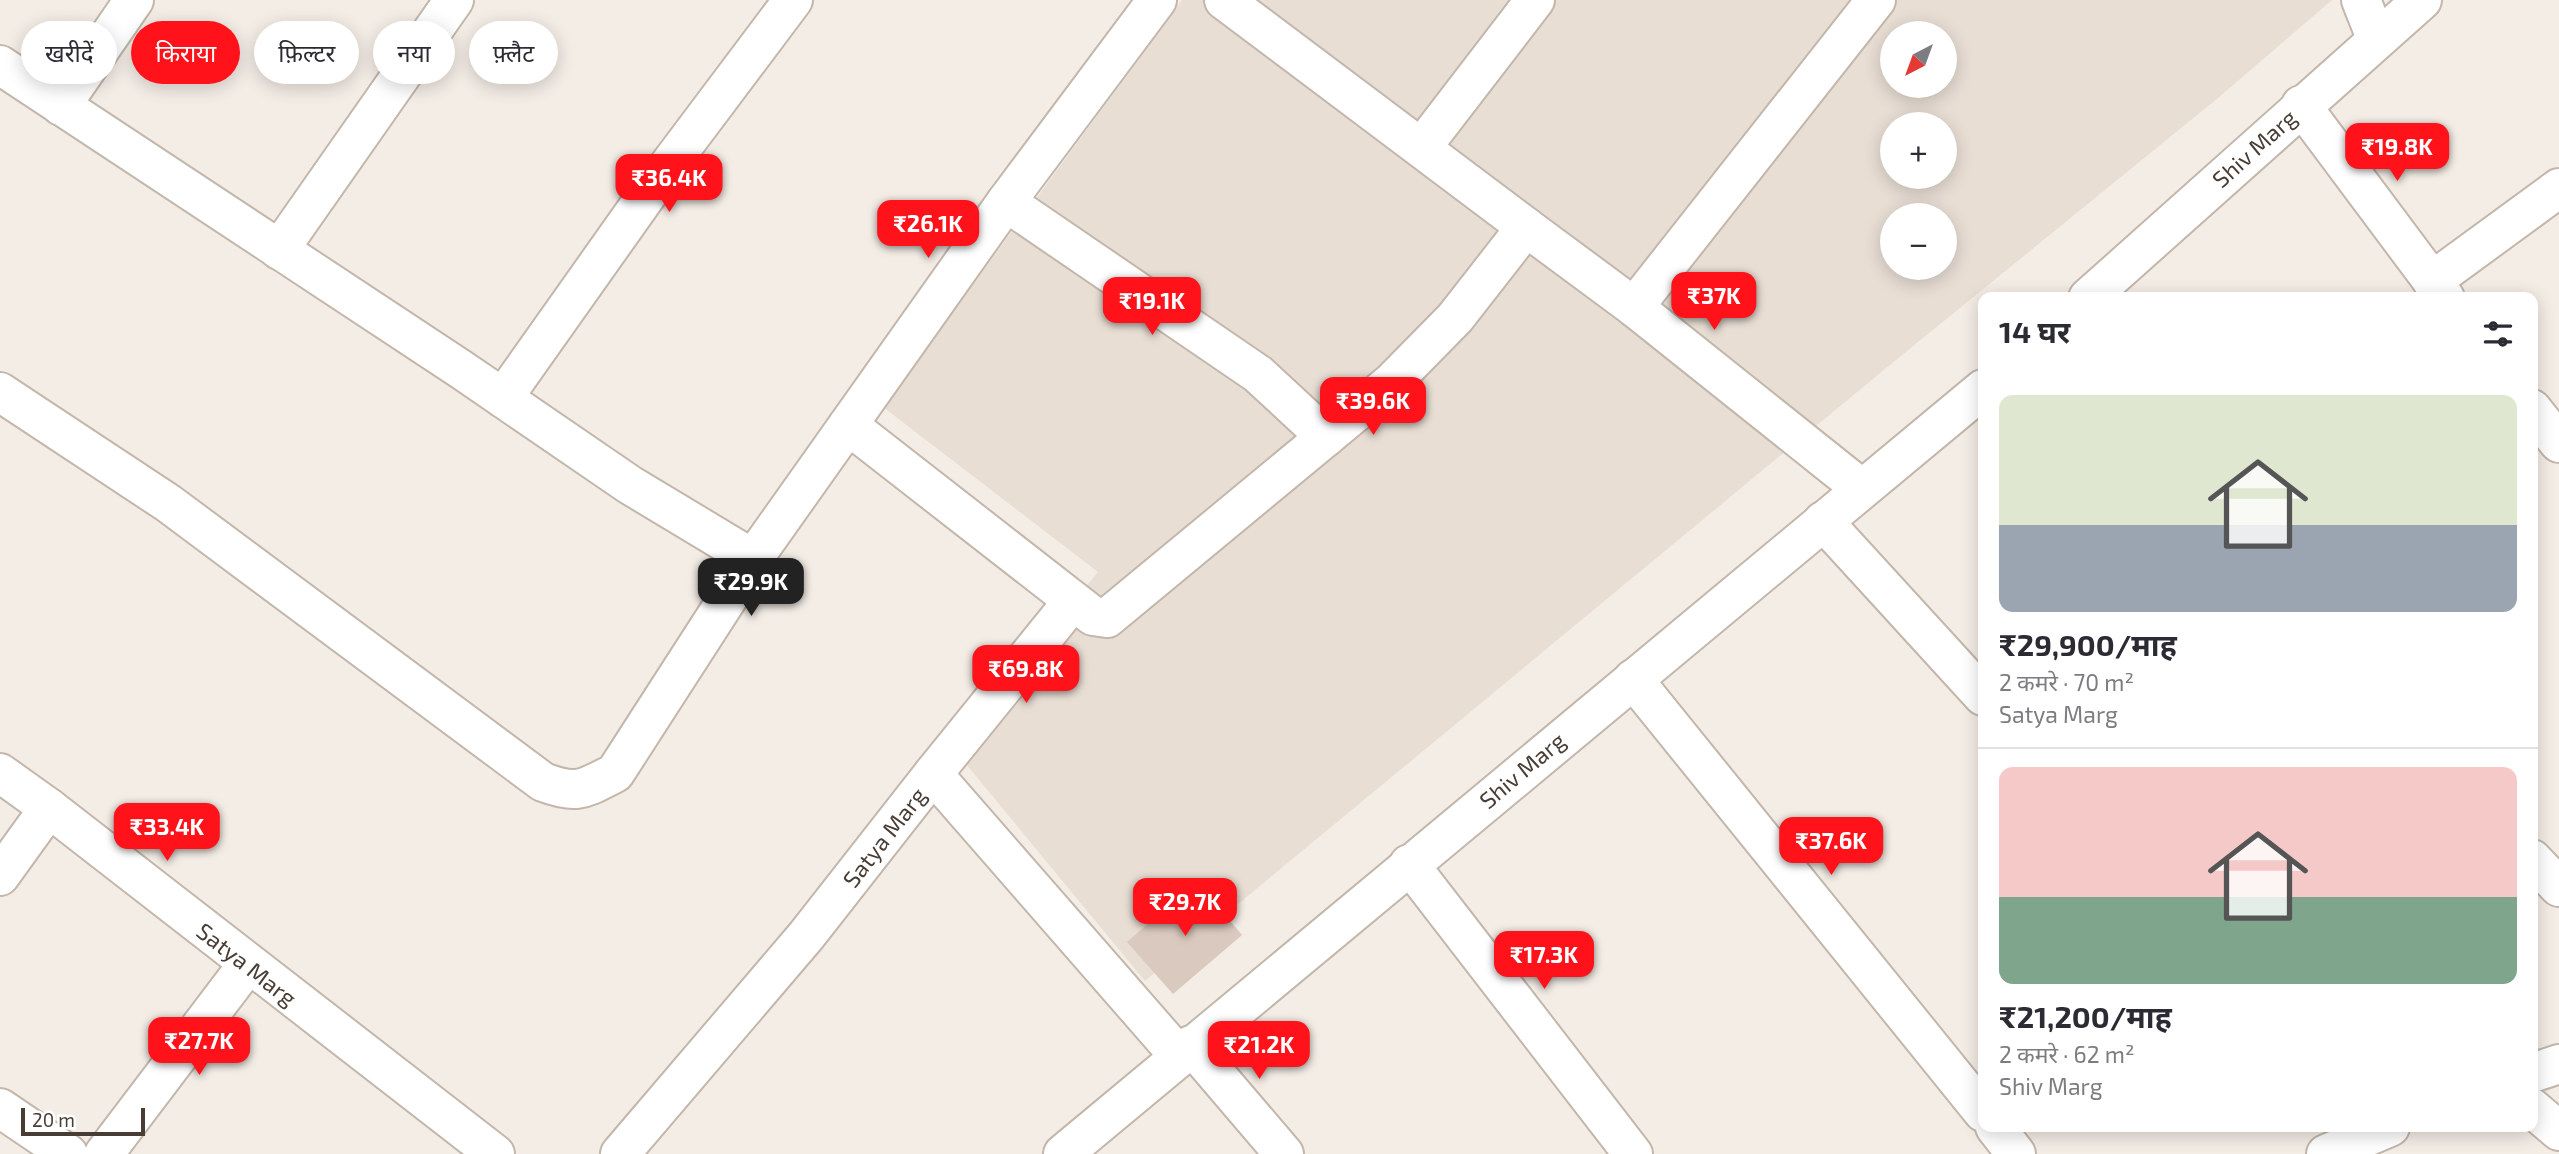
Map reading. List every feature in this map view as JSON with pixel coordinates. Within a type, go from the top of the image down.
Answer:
[{"type":"street","points":[[61,106],[134,0]]},
{"type":"street","points":[[279,250],[454,0]]},
{"type":"street","points":[[503,398],[651,189],[793,0]]},
{"type":"street","points":[[0,392],[168,503],[543,782],[568,791],[588,786],[615,774],[753,559],[1006,202],[1157,0]]},
{"type":"street","points":[[1224,0],[1634,307],[1862,489]]},
{"type":"street","points":[[1422,147],[1535,0]]},
{"type":"street","points":[[1634,307],[1876,0]]},
{"type":"street","points":[[2361,0],[2376,38]]},
{"type":"street","name":"Shiv Marg","points":[[2095,292],[2376,38],[2422,0]]},
{"type":"street","points":[[0,65],[630,485],[753,559]]},
{"type":"street","points":[[2301,105],[2439,289],[2559,188]]},
{"type":"street","points":[[1006,202],[1258,374],[1326,437]]},
{"type":"street","points":[[848,425],[1093,616],[1107,618],[1391,383],[1455,318],[1526,227]]},
{"type":"street","name":"Shiv Marg","points":[[1063,1154],[1978,393]]},
{"type":"street","points":[[2538,417],[2559,443]]},
{"type":"street","points":[[1823,521],[1978,691]]},
{"type":"street","points":[[933,774],[1073,601]]},
{"type":"street","points":[[1633,679],[1978,1106]]},
{"type":"street","name":"Satya Marg","points":[[0,773],[49,808],[495,1154]]},
{"type":"street","name":"Satya Marg","points":[[620,1154],[806,936],[933,774],[1185,1051],[1284,1154]]},
{"type":"street","points":[[0,876],[49,808]]},
{"type":"street","points":[[1409,864],[1633,1154]]},
{"type":"street","points":[[2538,865],[2559,887]]},
{"type":"street","points":[[104,1154],[248,964]]},
{"type":"street","points":[[2538,1071],[2559,1064]]},
{"type":"street","points":[[0,1108],[68,1154]]},
{"type":"street","points":[[2538,1113],[2559,1132]]},
{"type":"street","points":[[1999,1132],[2016,1154]]},
{"type":"street","points":[[2326,1154],[2378,1132]]},
{"type":"shaded area","points":[[1182,0],[2332,0],[2218,98],[1978,292],[1145,981],[956,752],[990,702],[1098,572],[883,407]]},
{"type":"building","points":[[1197,882],[1242,935],[1173,994],[1127,942]]}]
